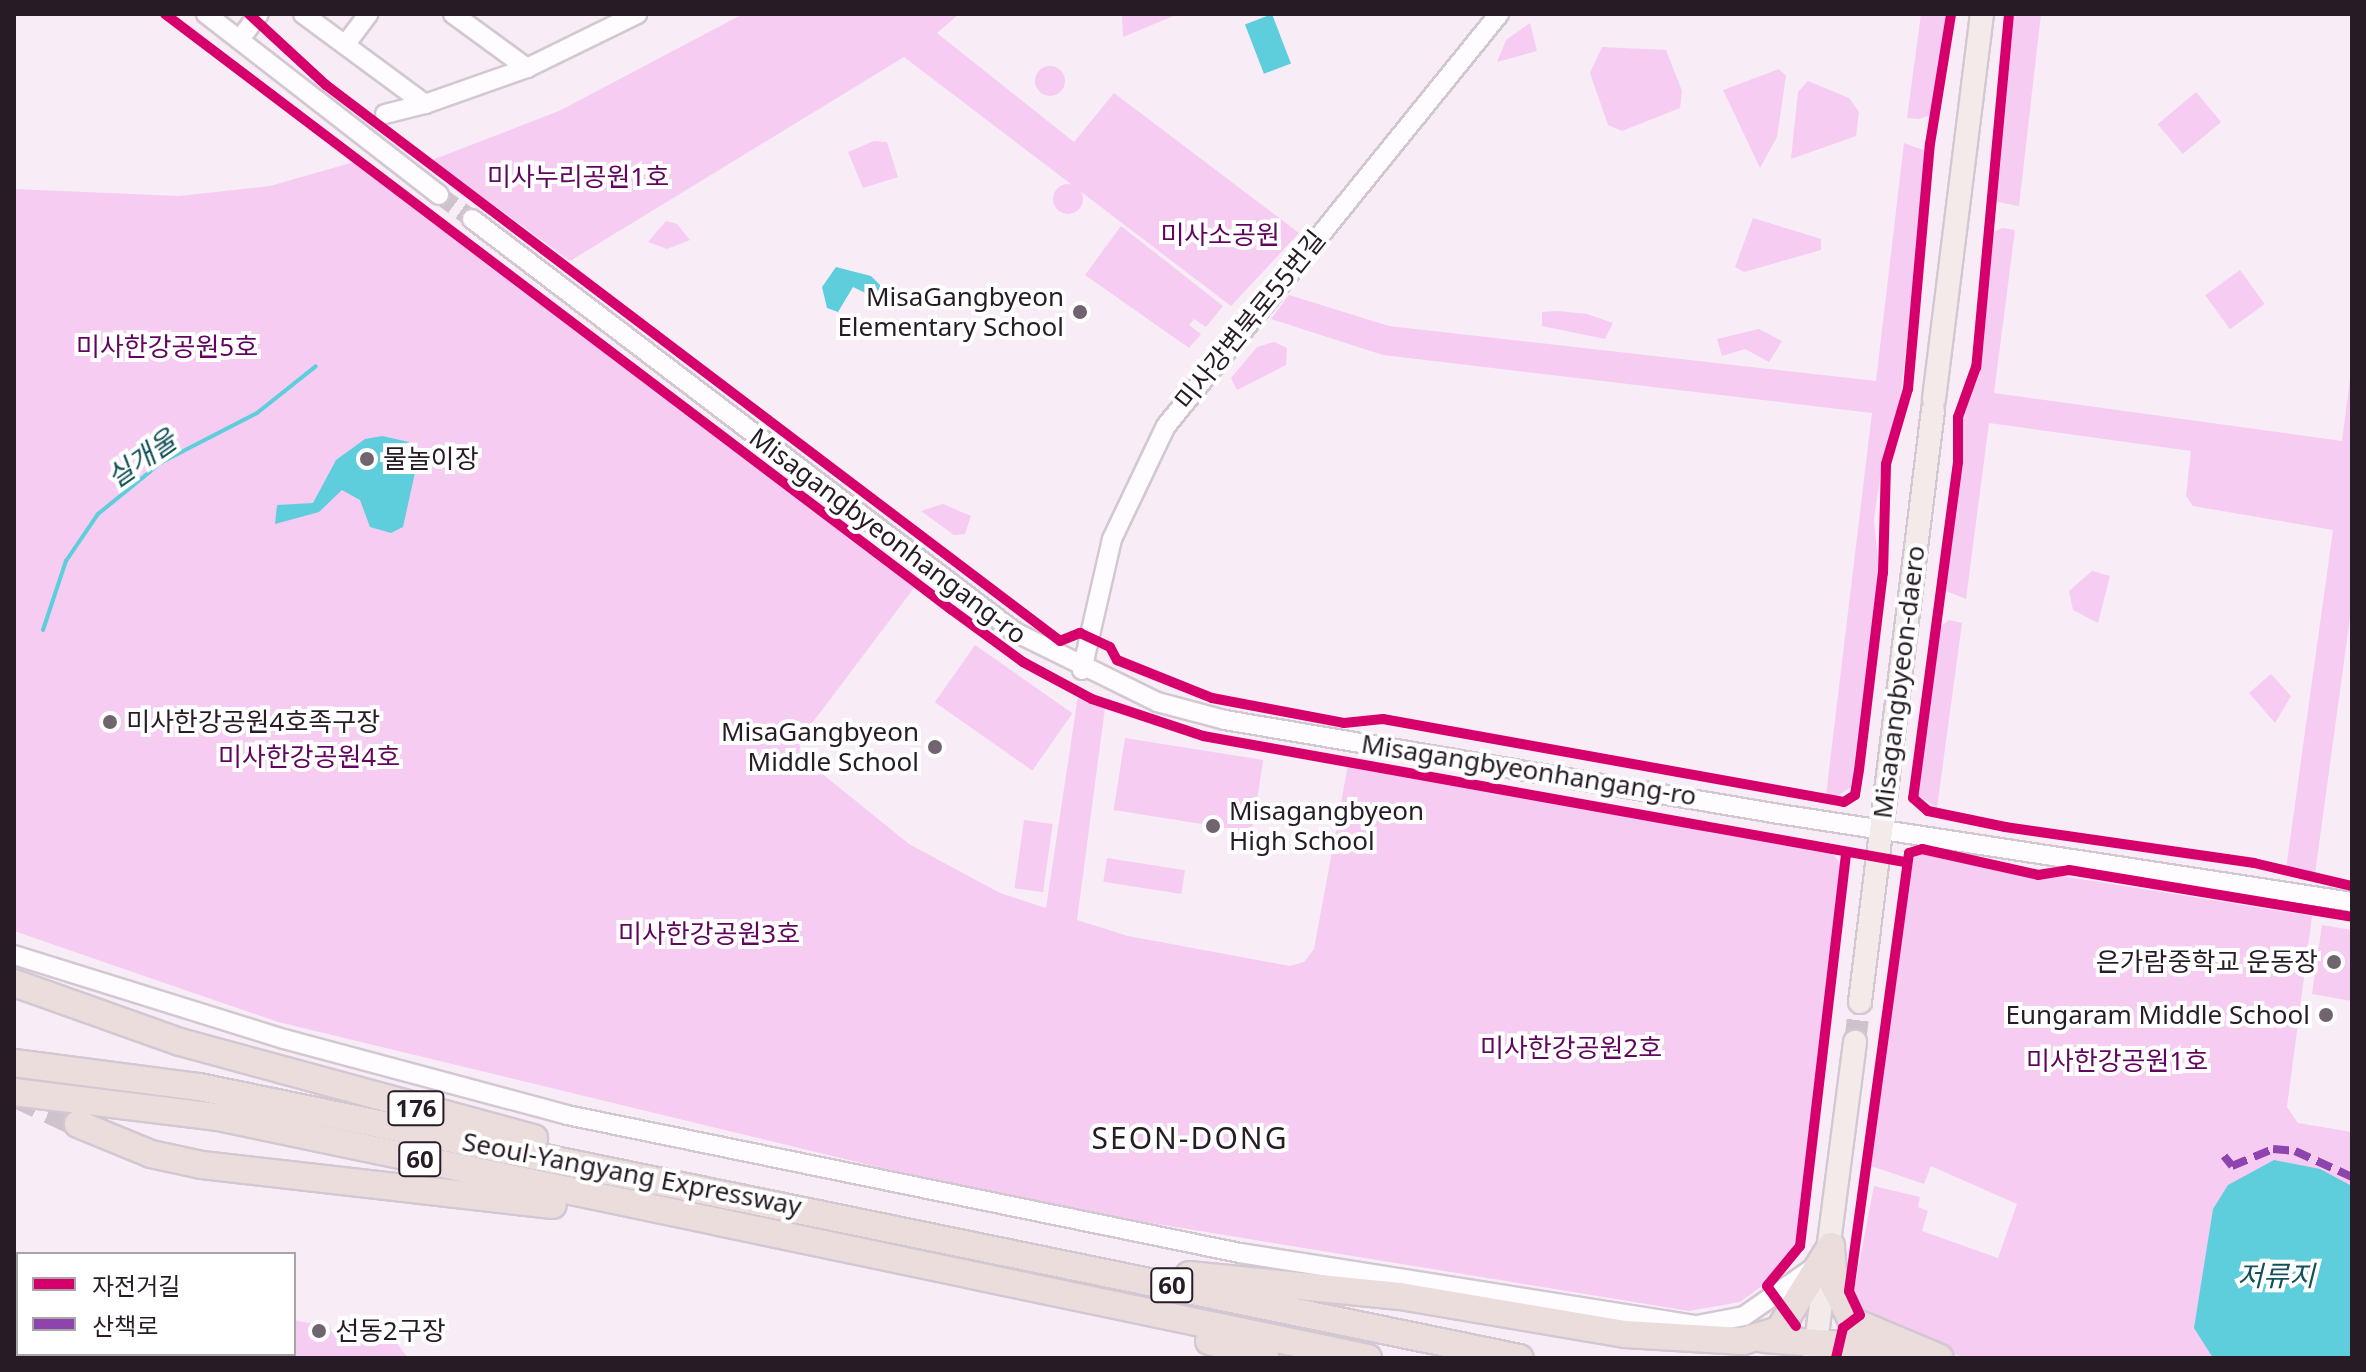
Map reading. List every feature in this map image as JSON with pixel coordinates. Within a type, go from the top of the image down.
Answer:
[{"type":"highway","name":"176","points":[[14,983],[333,1087],[825,1213]]},
{"type":"highway","name":"Seoul-Yangyang Expressway","points":[[14,1063],[199,1087],[825,1213]]},
{"type":"highway","name":"Seoul-Yangyang Expressway","points":[[14,1092],[218,1117],[822,1247]]},
{"type":"highway","points":[[78,1124],[202,1165],[430,1188],[822,1247]]},
{"type":"highway","name":"60","points":[[825,1213],[1519,1358]]},
{"type":"highway","name":"60","points":[[822,1247],[1368,1358]]},
{"type":"highway","points":[[1760,1349],[1802,1302],[1828,1252]]},
{"type":"highway","points":[[1828,1252],[1834,1285],[1852,1321],[1935,1356]]},
{"type":"highway","points":[[1080,1266],[1400,1296],[1625,1334],[1737,1348],[1935,1356]]},
{"type":"highway","points":[[1068,1297],[1266,1358]]},
{"type":"main road","name":"Misagangbyeon-daero","points":[[1860,1002],[1982,14]]},
{"type":"main road","points":[[1816,1351],[1855,1042]]},
{"type":"street","points":[[206,14],[439,195]]},
{"type":"street","points":[[240,39],[259,14]]},
{"type":"street","points":[[303,14],[425,104]]},
{"type":"street","points":[[345,45],[368,14]]},
{"type":"street","points":[[453,14],[527,68]]},
{"type":"street","name":"미사강변북로55번길","points":[[1082,670],[1112,539],[1156,442],[1499,14]]},
{"type":"street","points":[[385,114],[425,104],[527,68],[630,15]]},
{"type":"street","name":"Misagangbyeonhangang-ro","points":[[472,219],[989,614],[1082,670],[1157,702],[1225,720],[2352,902]]},
{"type":"street","points":[[14,955],[284,1039],[567,1115],[1264,1257],[1697,1325],[1744,1316],[1828,1252]]},
{"type":"green space","name":"미사누리공원1호","points":[[743,14],[959,14],[937,33],[1074,142],[1114,93],[1299,233],[1231,306],[904,57],[570,261],[432,160],[559,111]]},
{"type":"green space","points":[[1122,14],[1178,14],[1123,37]]},
{"type":"green space","points":[[1921,14],[1946,14],[1931,115],[1919,119],[1907,118]]},
{"type":"green space","points":[[2014,14],[2041,14],[2019,206],[1997,202]]},
{"type":"green space","points":[[1530,23],[1537,51],[1497,62],[1506,40]]},
{"type":"green space","points":[[1602,47],[1666,50],[1682,91],[1680,108],[1622,131],[1608,125],[1590,73]]},
{"type":"green space","points":[[1050,66],[1061,70],[1065,81],[1061,92],[1050,96],[1039,92],[1035,81],[1039,70]]},
{"type":"green space","points":[[1779,69],[1786,76],[1777,137],[1760,168],[1723,90]]},
{"type":"green space","points":[[1808,81],[1849,98],[1859,112],[1856,136],[1791,159],[1798,92]]},
{"type":"green space","points":[[2196,92],[2221,122],[2183,154],[2158,124]]},
{"type":"green space","points":[[874,141],[887,142],[898,177],[863,188],[848,152]]},
{"type":"green space","points":[[1904,143],[1926,151],[1911,307],[1897,423],[1882,462],[1874,520],[1879,570],[1851,787],[1836,797],[1826,795],[1872,413],[1383,355],[1271,319],[1289,295],[1389,326],[1876,381]]},
{"type":"green space","points":[[354,162],[914,588],[801,738],[799,755],[909,844],[1000,893],[1046,908],[1078,696],[1105,708],[1077,920],[1128,936],[1290,966],[1304,962],[1314,949],[1348,765],[1829,849],[1843,867],[1797,1237],[1782,1271],[1740,1302],[1689,1311],[1023,1202],[278,1022],[14,931],[14,189],[179,196],[270,186]]},
{"type":"green space","points":[[1068,184],[1074,185],[1082,193],[1082,205],[1074,213],[1068,214],[1062,213],[1054,205],[1053,199],[1054,193],[1062,185]]},
{"type":"green space","points":[[1753,218],[1821,239],[1821,250],[1744,272],[1735,267]]},
{"type":"green space","points":[[666,221],[677,224],[690,240],[667,249],[648,242]]},
{"type":"green space","points":[[1121,226],[1223,306],[1206,327],[1194,319],[1189,325],[1201,334],[1189,348],[1085,275]]},
{"type":"green space","points":[[2002,228],[2015,230],[1994,393],[2342,441],[2352,363],[2352,603],[2315,874],[2286,869],[2333,530],[2193,506],[2186,496],[2191,451],[1989,423],[1966,599],[1946,591],[1961,419],[1979,368],[1992,233]]},
{"type":"green space","points":[[2240,270],[2265,304],[2230,329],[2205,295]]},
{"type":"green space","points":[[1542,312],[1587,314],[1613,323],[1605,339],[1542,326]]},
{"type":"green space","points":[[1759,329],[1782,341],[1769,362],[1745,349],[1722,356],[1717,339]]},
{"type":"green space","points":[[1274,342],[1287,348],[1286,365],[1237,390],[1231,378],[1257,347]]},
{"type":"green space","points":[[943,504],[971,516],[965,534],[954,535],[921,511]]},
{"type":"green space","points":[[2092,571],[2110,576],[2098,623],[2073,610],[2069,591]]},
{"type":"green space","points":[[1949,620],[1962,623],[1937,808],[1916,794],[1941,626]]},
{"type":"green space","points":[[975,645],[1072,713],[1032,771],[935,702]]},
{"type":"green space","points":[[2271,674],[2291,696],[2275,723],[2249,693]]},
{"type":"green space","points":[[1125,738],[1263,760],[1252,832],[1114,810]]},
{"type":"green space","points":[[1024,820],[1053,824],[1043,892],[1014,888]]},
{"type":"green space","name":"미사한강공원1호","points":[[1917,853],[2312,916],[2287,1107],[2298,1123],[2352,1132],[2352,1358],[1967,1358],[1882,1334],[1860,1309],[1853,1295],[1874,1186],[1920,1197],[1918,1207],[1928,1211],[1922,1231],[1998,1258],[2017,1204],[1931,1166],[1924,1184],[1871,1166],[1907,869]]},
{"type":"green space","points":[[1107,858],[1185,870],[1181,894],[1103,882]]},
{"type":"green space","name":"은가람중학교 운동장","points":[[2322,925],[2352,930],[2352,1001],[2312,994]]},
{"type":"green space","name":"선동2구장","points":[[296,1320],[395,1341],[408,1358],[260,1358],[296,1356]]},
{"type":"green space","points":[[34,1356],[206,1356],[206,1358]]},
{"type":"water","points":[[1272,14],[1291,63],[1264,74],[1245,24]]},
{"type":"water","points":[[836,267],[871,276],[891,296],[888,304],[853,287],[838,312],[827,308],[822,287]]},
{"type":"water","points":[[382,436],[409,442],[418,459],[403,527],[391,533],[370,527],[360,500],[342,490],[319,512],[275,524],[277,505],[313,503],[336,460],[365,439]]},
{"type":"water","name":"저류지","points":[[2274,1160],[2320,1169],[2352,1186],[2352,1358],[2213,1358],[2194,1328],[2213,1209],[2228,1185]]},
{"type":"waterway","name":"실개울","points":[[43,630],[66,561],[98,514],[162,462],[257,413],[316,366]]},
{"type":"tunnel","points":[[439,195],[472,219]]},
{"type":"tunnel","points":[[1855,1042],[1860,1002]]},
{"type":"tunnel","points":[[14,1094],[78,1124]]},
{"type":"marked path","points":[[2224,1156],[2232,1166],[2273,1149],[2295,1151],[2352,1177]]},
{"type":"cycle path","points":[[165,14],[952,610],[1023,662],[1092,699],[1203,736],[1905,862]]},
{"type":"cycle path","points":[[249,14],[326,85],[1060,641],[1080,633],[1110,647],[1117,660],[1212,698],[1344,723],[1383,719],[1844,802],[1855,795],[1859,770],[1883,573],[1886,464],[1908,389],[1930,144],[1951,14]]},
{"type":"cycle path","points":[[2009,14],[1976,367],[1958,417],[1958,462],[1913,798],[1928,811],[2005,827],[2254,863],[2352,886]]},
{"type":"cycle path","points":[[1836,1358],[1843,1328],[1860,1315],[1849,1291],[1909,853],[1922,849],[2038,875],[2069,870],[2352,917]]},
{"type":"cycle path","points":[[1796,1326],[1767,1286],[1800,1246],[1846,855]]},
{"type":"place","name":"MisaGangbyeon Elementary School","points":[[1080,312]]},
{"type":"place","name":"물놀이장","points":[[367,459]]},
{"type":"place","name":"미사한강공원4호족구장","points":[[110,722]]},
{"type":"place","name":"MisaGangbyeon Middle School","points":[[935,747]]},
{"type":"place","name":"Misagangbyeon High School","points":[[1213,826]]},
{"type":"place","name":"은가람중학교 운동장","points":[[2334,962]]},
{"type":"place","name":"Eungaram Middle School","points":[[2326,1015]]},
{"type":"place","name":"선동2구장","points":[[319,1331]]},
{"type":"district","name":"SEON-DONG","points":[[1190,1138]]},
{"type":"park label","name":"미사소공원","points":[[1220,235]]},
{"type":"park label","name":"미사한강공원5호","points":[[167,347]]},
{"type":"park label","name":"미사한강공원4호","points":[[309,757]]},
{"type":"park label","name":"미사한강공원3호","points":[[709,934]]},
{"type":"park label","name":"미사한강공원2호","points":[[1571,1048]]}]
